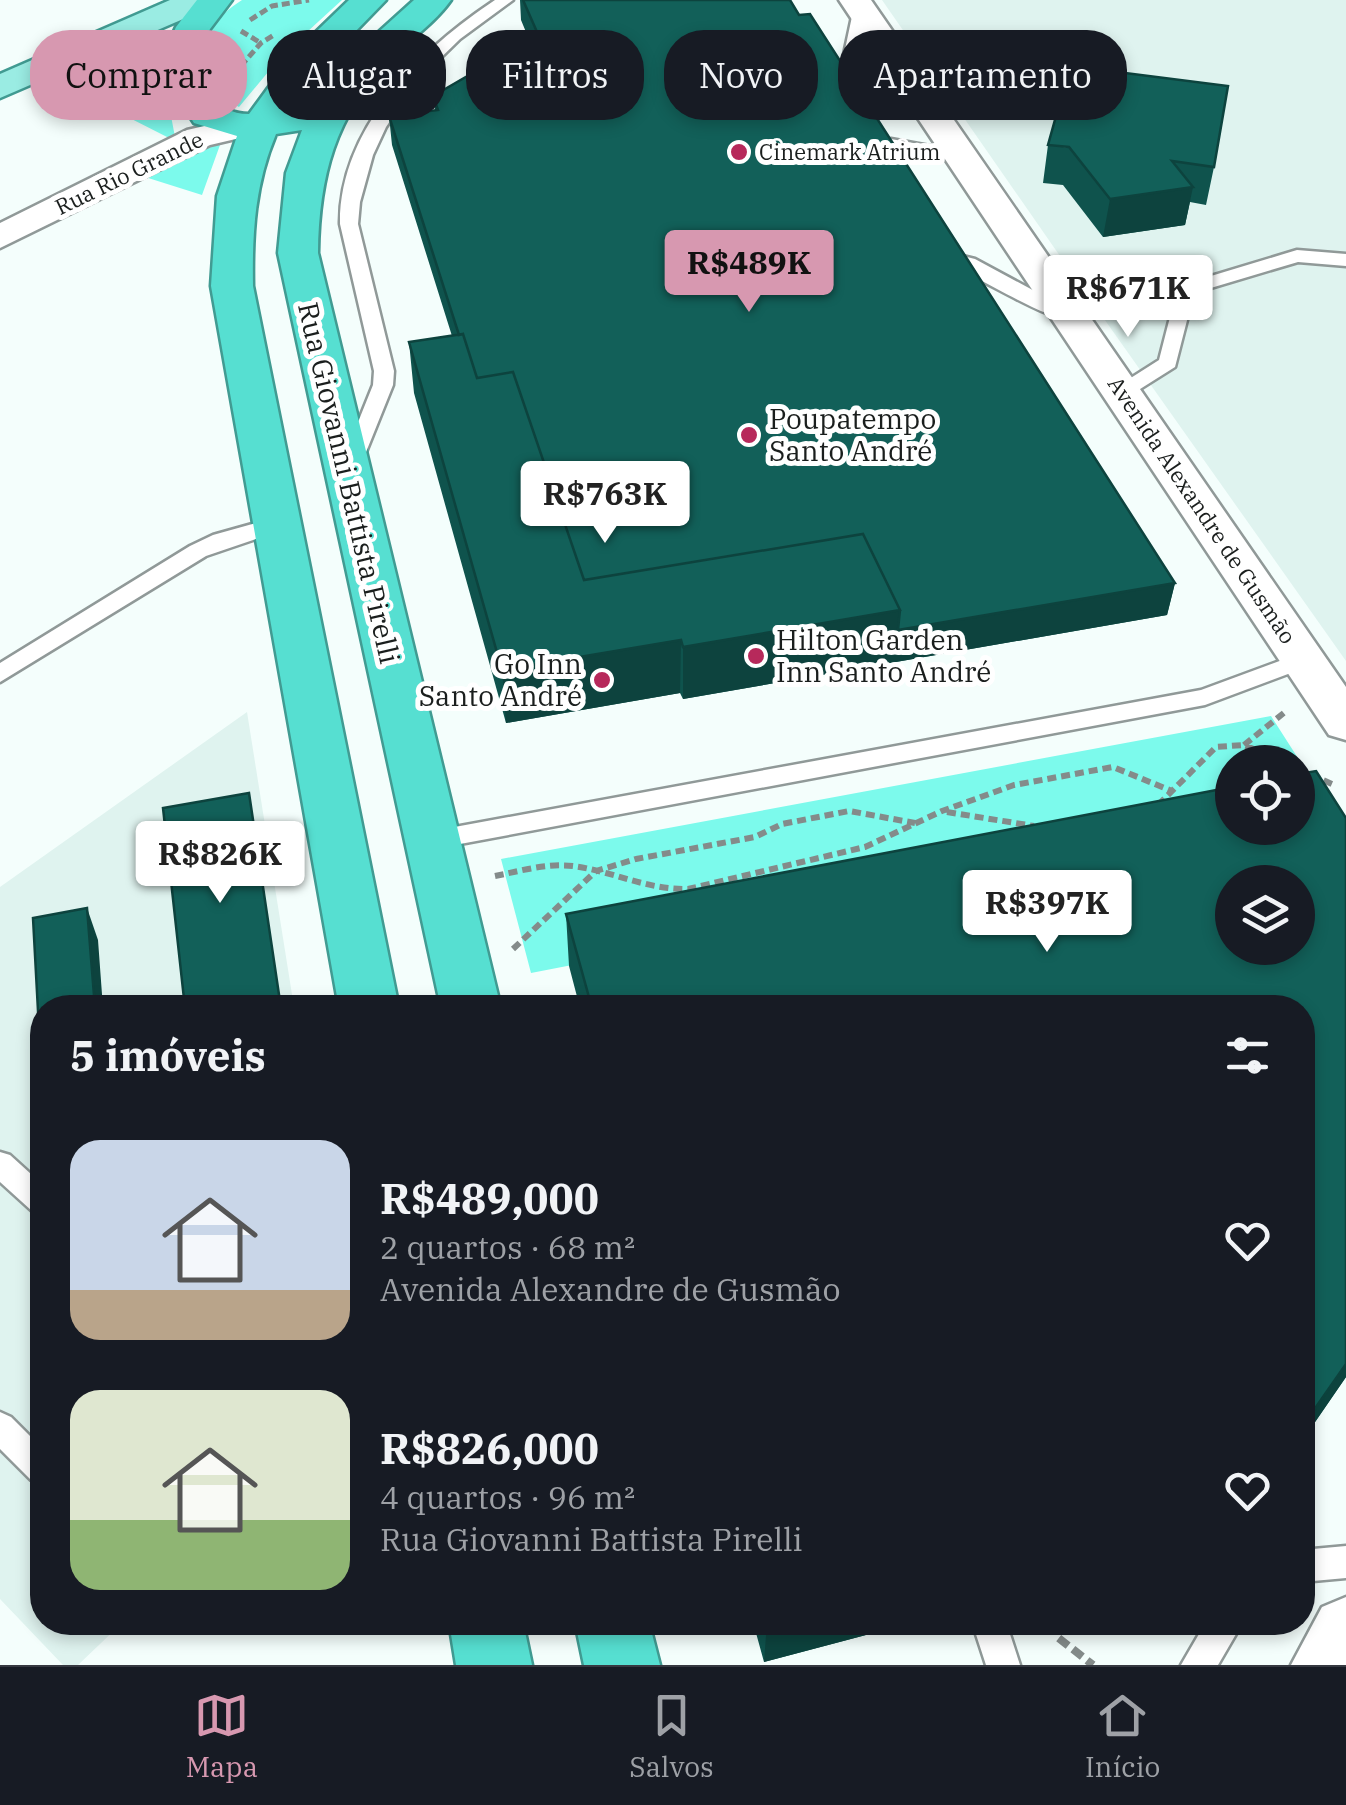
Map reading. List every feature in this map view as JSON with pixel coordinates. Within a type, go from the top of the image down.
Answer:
[{"type":"highway","points":[[192,30],[215,0]]},
{"type":"highway","points":[[367,995],[232,286],[230,222],[249,149],[262,123],[302,64],[369,0]]},
{"type":"highway","name":"Rua Giovanni Battista Pirelli","points":[[401,30],[434,0]]},
{"type":"highway","points":[[222,120],[231,123],[294,120]]},
{"type":"highway","name":"Rua Giovanni Battista Pirelli","points":[[324,120],[303,171],[298,203],[298,253],[468,995]]},
{"type":"highway","points":[[488,1635],[494,1665]]},
{"type":"highway","points":[[615,1635],[622,1665]]},
{"type":"main road","points":[[131,30],[198,0]]},
{"type":"main road","points":[[0,87],[30,74]]},
{"type":"street","name":"Avenida Alexandre de Gusmão","points":[[859,4],[1346,723]]},
{"type":"street","name":"Rua Rio Grande","points":[[0,237],[199,137],[262,123]]},
{"type":"street","points":[[1324,1665],[1346,1631]]},
{"type":"lane","points":[[347,476],[383,385],[384,371],[350,232],[350,206],[366,148],[378,120],[404,84],[472,22],[506,0]]},
{"type":"lane","points":[[833,82],[848,76],[859,4]]},
{"type":"lane","points":[[908,172],[886,136],[963,157]]},
{"type":"lane","points":[[1122,392],[1168,363],[1185,290],[1297,256],[1346,260]]},
{"type":"lane","points":[[943,257],[968,264],[1014,291],[1070,316]]},
{"type":"lane","points":[[0,674],[198,551],[277,524]]},
{"type":"lane","points":[[433,840],[1206,697],[1304,660]]},
{"type":"lane","points":[[0,1164],[30,1191]]},
{"type":"lane","points":[[0,1427],[30,1457]]},
{"type":"lane","points":[[1315,1565],[1346,1562]]},
{"type":"lane","points":[[993,1635],[1003,1665]]},
{"type":"lane","points":[[1198,1665],[1218,1635]]},
{"type":"path","points":[[302,14],[309,0]]},
{"type":"path","points":[[238,30],[272,6],[309,0]]},
{"type":"path","points":[[247,59],[267,39]]},
{"type":"path","points":[[1244,745],[1286,711]]},
{"type":"path","points":[[1156,807],[1215,748]]},
{"type":"path","points":[[484,878],[544,866],[572,866],[669,891],[688,889],[865,846],[942,811],[1014,785],[1113,767],[1172,791]]},
{"type":"path","points":[[1315,776],[1332,784]]},
{"type":"path","points":[[504,957],[596,871],[636,859],[755,837],[782,824],[848,811],[916,823]]},
{"type":"path","points":[[942,811],[1043,827]]},
{"type":"path","points":[[1056,1635],[1093,1665]]},
{"type":"shaded area","points":[[242,0],[342,0],[309,30],[267,30],[267,73],[247,97],[247,30],[213,30],[225,12]]},
{"type":"shaded area","points":[[882,0],[1346,0],[1346,661],[965,120],[1127,120],[1127,30],[903,30]]},
{"type":"shaded area","points":[[134,120],[172,120],[175,137],[171,139]]},
{"type":"shaded area","points":[[205,143],[220,145],[202,195],[145,177]]},
{"type":"shaded area","points":[[247,712],[292,995],[30,995],[30,1630],[0,1599],[0,887]]},
{"type":"shaded area","points":[[1271,716],[1290,745],[1215,745],[1215,840],[531,973],[501,859]]},
{"type":"shaded area","points":[[1315,785],[1335,816],[1315,820]]},
{"type":"shaded area","points":[[34,1635],[109,1635],[78,1665],[63,1665]]},
{"type":"building","points":[[523,0],[790,0],[799,15],[810,14],[838,58],[838,120],[878,120],[1175,583],[898,630],[900,610],[863,534],[584,580],[513,372],[477,378],[463,334],[459,335],[390,120],[446,120],[446,88],[466,77],[466,120],[644,120],[644,30],[536,30]]},
{"type":"building","points":[[1127,73],[1228,86],[1214,167],[1172,161],[1193,187],[1110,199],[1069,147],[1048,145],[1055,120],[1127,120]]},
{"type":"building","points":[[463,334],[477,378],[513,372],[584,580],[863,534],[900,610],[683,647],[681,640],[502,670],[409,342]]},
{"type":"building","points":[[1316,771],[1346,818],[1346,1364],[1315,1408],[1315,995],[588,995],[566,914],[1215,790],[1215,845],[1315,845]]},
{"type":"building","points":[[249,793],[279,995],[184,995],[163,808]]},
{"type":"building","points":[[87,908],[94,995],[37,995],[33,918]]},
{"type":"place","name":"Cinemark Atrium","points":[[739,152]]},
{"type":"place","name":"Poupatempo Santo André","points":[[749,435]]},
{"type":"place","name":"Hilton Garden Inn Santo André","points":[[756,656]]},
{"type":"place","name":"Go Inn Santo André","points":[[602,680]]}]
